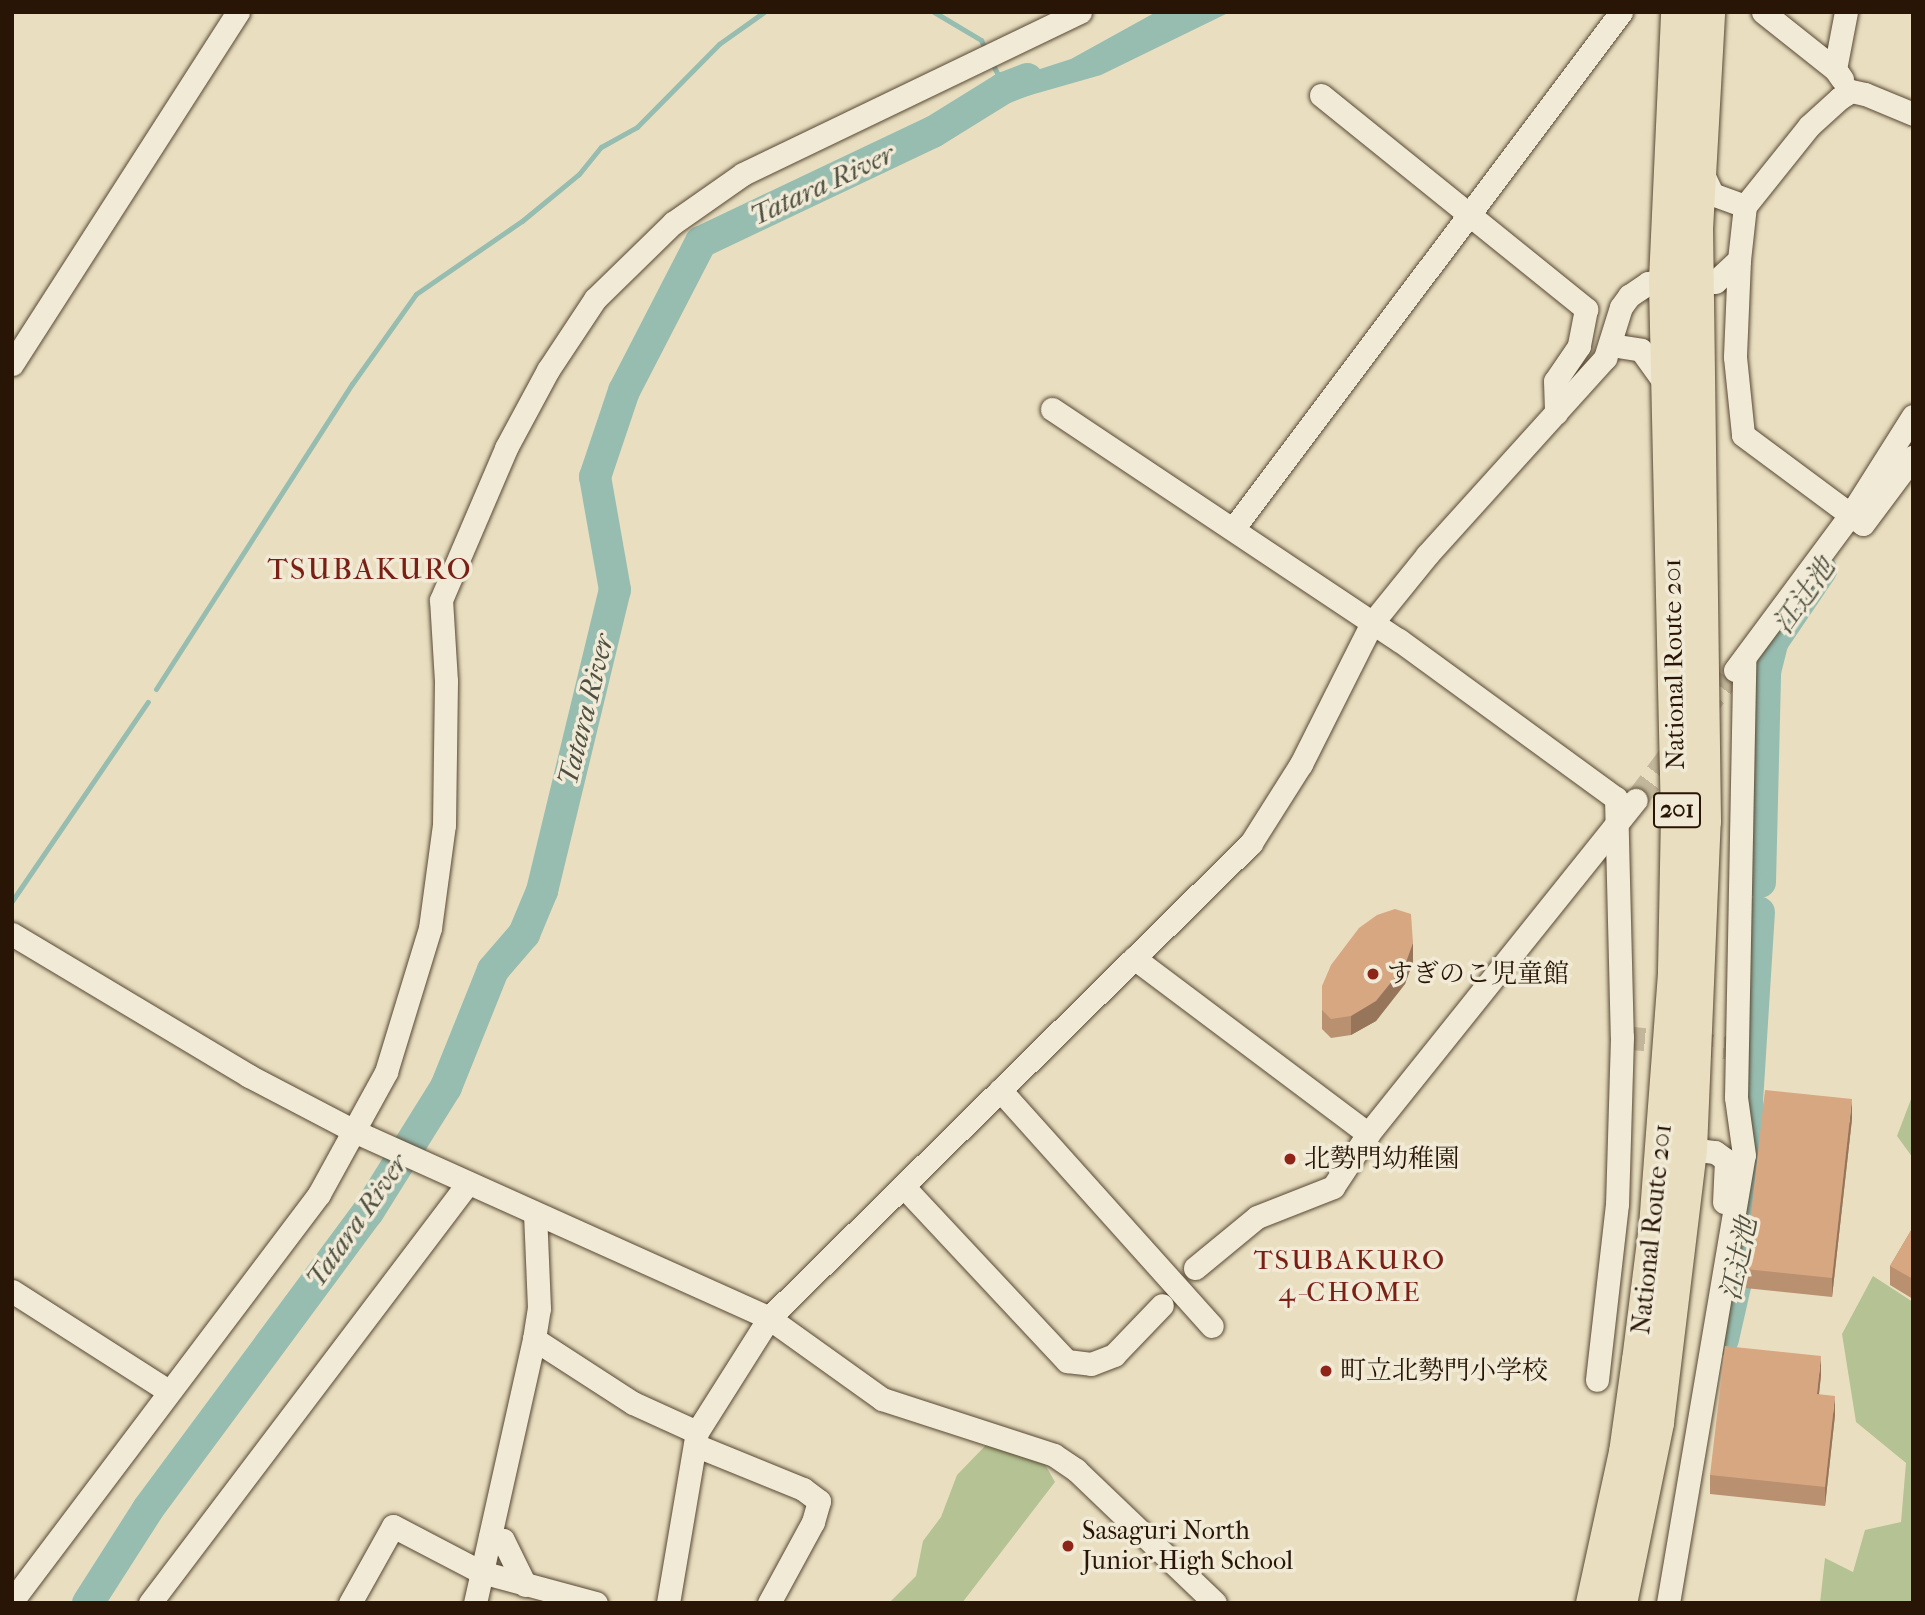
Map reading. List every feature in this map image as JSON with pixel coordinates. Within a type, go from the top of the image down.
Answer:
[{"type":"highway","name":"National Route 201","points":[[1620,1603],[1666,1364],[1690,1149],[1704,821],[1680,281],[1677,12]]},
{"type":"highway","name":"National Route 201","points":[[1592,1603],[1625,1452],[1660,1172],[1674,971],[1677,819],[1669,389],[1680,281],[1698,164],[1708,12]]},
{"type":"street","points":[[12,364],[238,12]]},
{"type":"street","points":[[12,1601],[167,1390],[267,1266],[361,1134],[386,1072],[430,928],[444,825],[446,681],[441,600],[506,448],[548,370],[595,299],[673,223],[743,174],[1080,12]]},
{"type":"street","points":[[1233,529],[1621,12]]},
{"type":"street","points":[[1763,12],[1835,69],[1851,91],[1913,114]]},
{"type":"street","points":[[1835,69],[1846,12]]},
{"type":"street","points":[[1851,91],[1809,126],[1745,206],[1739,260],[1735,357],[1743,435],[1863,524],[1913,457]]},
{"type":"street","points":[[1321,95],[1586,309],[1579,346],[1555,381],[1556,413]]},
{"type":"street","points":[[1698,164],[1712,194],[1745,206]]},
{"type":"street","points":[[668,1603],[696,1438],[769,1318],[1251,843],[1275,810],[1372,623],[1427,555],[1556,413],[1611,345],[1621,307],[1629,296],[1648,283],[1715,282],[1739,260]]},
{"type":"street","points":[[1611,345],[1642,350],[1669,389]]},
{"type":"street","points":[[1052,409],[1372,623],[1616,798],[1619,820],[1622,1037],[1617,1204],[1597,1380]]},
{"type":"street","points":[[1720,1277],[1731,1250],[1744,1155],[1736,1097],[1736,670],[1851,514],[1913,416]]},
{"type":"street","points":[[1195,1268],[1257,1217],[1333,1187],[1368,1134],[1636,800]]},
{"type":"street","points":[[12,934],[249,1076],[361,1134],[769,1318],[882,1399],[1028,1443],[1054,1455],[1076,1470],[1215,1603]]},
{"type":"street","points":[[1134,958],[1368,1134]]},
{"type":"street","points":[[1000,1090],[1212,1325]]},
{"type":"street","points":[[1668,1603],[1720,1277],[1726,1160],[1715,1152],[1690,1149]]},
{"type":"street","points":[[150,1603],[464,1181]]},
{"type":"street","points":[[903,1186],[1067,1361],[1091,1364],[1114,1355],[1162,1305]]},
{"type":"street","points":[[475,1603],[539,1308],[535,1214]]},
{"type":"street","points":[[12,1291],[167,1390]]},
{"type":"street","points":[[534,1339],[633,1403],[696,1438],[803,1489],[819,1501],[813,1522],[769,1603]]},
{"type":"street","points":[[350,1603],[393,1526],[481,1572],[596,1603]]},
{"type":"street","points":[[490,1537],[503,1540],[525,1585]]},
{"type":"green space","points":[[1913,1094],[1913,1158],[1897,1136]]},
{"type":"green space","points":[[1873,1276],[1913,1302],[1913,1603],[1820,1603],[1825,1558],[1853,1572],[1865,1530],[1901,1522],[1906,1463],[1856,1422],[1842,1334]]},
{"type":"green space","points":[[987,1444],[1043,1461],[1055,1482],[962,1603],[889,1603],[916,1576],[923,1541],[941,1517],[957,1475]]},
{"type":"water","points":[[1156,12],[1230,12],[1101,75],[992,106],[981,88],[1071,59]]},
{"type":"building","name":"すぎのこ児童館","points":[[1395,909],[1411,914],[1413,943],[1405,965],[1376,1001],[1351,1016],[1331,1019],[1322,1010],[1322,986],[1331,965],[1359,928],[1377,915]]},
{"type":"building","points":[[1765,1090],[1852,1099],[1832,1278],[1745,1269]]},
{"type":"building","points":[[1913,1227],[1913,1279],[1890,1266]]},
{"type":"building","points":[[1725,1346],[1821,1356],[1817,1394],[1835,1396],[1825,1487],[1710,1475]]},
{"type":"waterway","points":[[156,689],[352,384],[416,294],[522,221],[579,174],[601,147],[637,127],[719,44],[764,12]]},
{"type":"waterway","points":[[934,12],[981,40],[986,51]]},
{"type":"waterway","points":[[992,63],[1003,85]]},
{"type":"waterway","name":"Tatara River","points":[[88,1603],[148,1509],[368,1212],[446,1087],[493,970],[524,934],[542,891],[615,590],[595,477],[624,391],[701,242],[933,132],[1004,88],[1027,79]]},
{"type":"waterway","name":"江辻池","points":[[1760,882],[1765,672],[1773,641],[1821,570]]},
{"type":"waterway","points":[[12,901],[148,702]]},
{"type":"waterway","name":"江辻池","points":[[1723,1339],[1745,1242],[1757,1155],[1747,1102],[1759,912]]},
{"type":"tunnel","points":[[1701,714],[1728,678]]},
{"type":"tunnel","points":[[1636,800],[1678,744]]},
{"type":"tunnel","points":[[1622,1037],[1738,1048]]},
{"type":"place","name":"すぎのこ児童館","points":[[1373,974]]},
{"type":"place","name":"北勢門幼稚園","points":[[1290,1159]]},
{"type":"place","name":"町立北勢門小学校","points":[[1326,1371]]},
{"type":"place","name":"Sasaguri North Junior High School","points":[[1068,1546]]},
{"type":"district","name":"TSUBAKURO","points":[[370,570]]},
{"type":"district","name":"TSUBAKURO 4-CHOME","points":[[1350,1276]]}]
